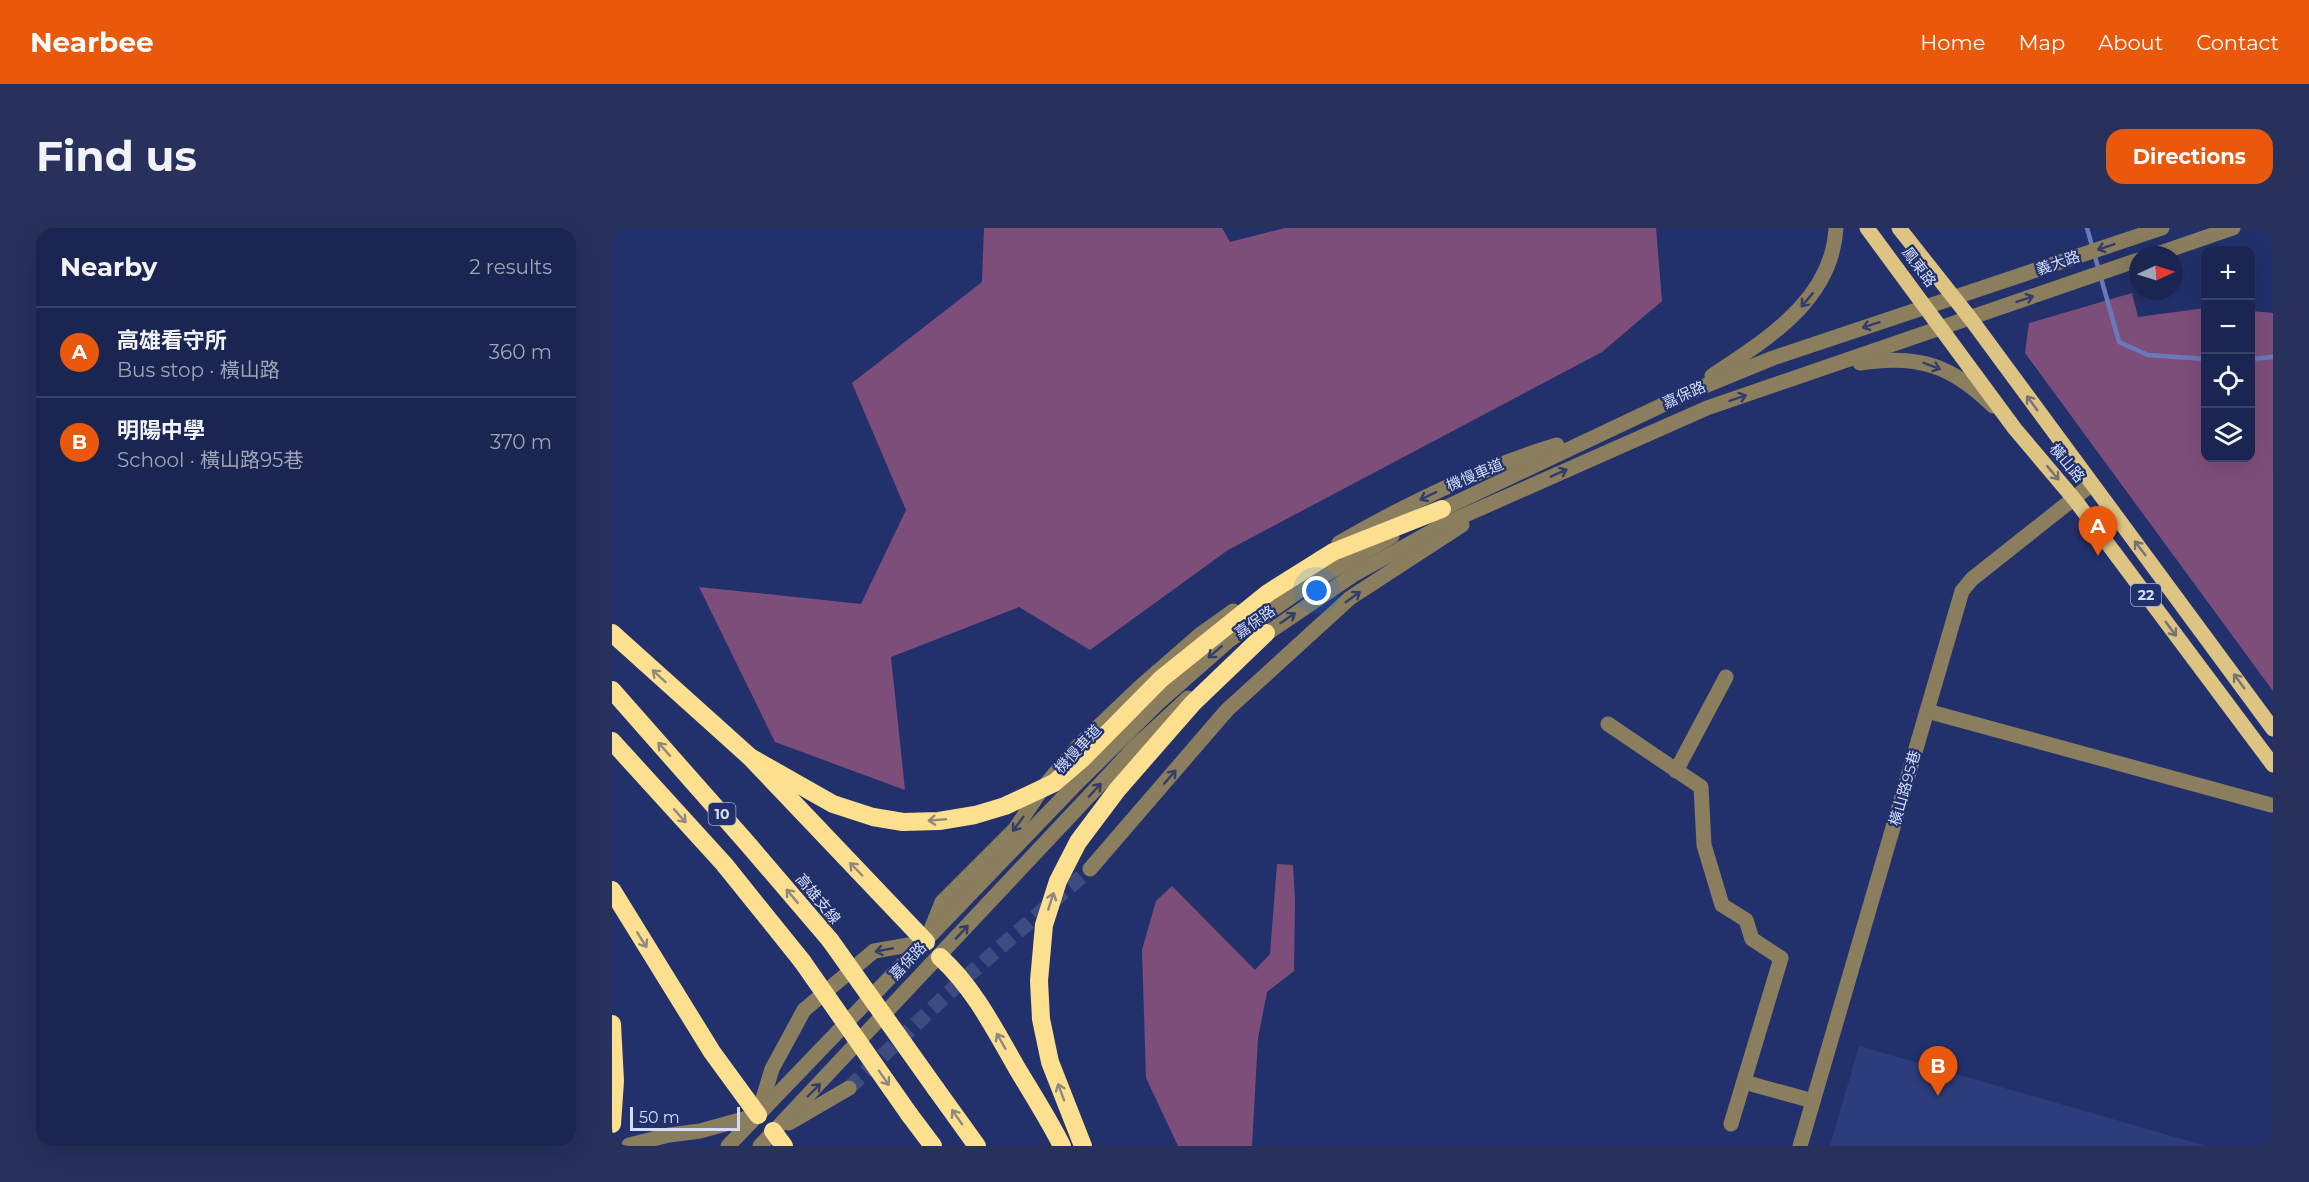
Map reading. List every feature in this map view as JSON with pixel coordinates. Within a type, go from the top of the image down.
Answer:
[{"type":"highway","points":[[750,757],[833,804],[873,817],[903,822],[939,821],[975,815],[1005,806],[1054,783],[1082,759],[1161,679],[1268,593],[1333,552],[1442,509]]},
{"type":"highway","points":[[612,633],[750,757],[926,942]]},
{"type":"highway","points":[[1083,1146],[1050,1062],[1041,1019],[1039,981],[1044,925],[1058,881],[1078,842],[1118,790],[1193,703],[1266,633]]},
{"type":"highway","name":"高雄支線","points":[[612,690],[830,940],[977,1146]]},
{"type":"highway","name":"10","points":[[612,741],[724,864],[802,962],[933,1146]]},
{"type":"highway","points":[[612,890],[712,1052],[758,1115]]},
{"type":"highway","points":[[940,957],[957,972],[996,1031],[1062,1146]]},
{"type":"highway","points":[[612,1024],[615,1081],[612,1124]]},
{"type":"main road","name":"鳳東路","points":[[1867,228],[1942,328]]},
{"type":"main road","name":"鳳東路","points":[[1904,231],[1970,318]]},
{"type":"main road","name":"橫山路","points":[[1970,318],[2273,729]]},
{"type":"main road","name":"橫山路","points":[[1942,328],[2015,429],[2074,500],[2273,765]]},
{"type":"street","points":[[1690,392],[1769,336],[1797,312],[1820,284],[1830,259],[1836,228]]},
{"type":"street","name":"義大路","points":[[1926,307],[2141,231],[2162,228]]},
{"type":"street","points":[[2179,246],[2225,229]]},
{"type":"street","name":"義大路","points":[[1942,328],[2129,263]]},
{"type":"street","name":"嘉保路","points":[[728,1146],[1094,766],[1160,701],[1227,642],[1309,584],[1442,509],[1690,392],[1773,358],[1926,307]]},
{"type":"street","name":"嘉保路","points":[[770,1142],[1136,746],[1208,680],[1266,633],[1353,575],[1446,524],[1505,497],[1707,408],[1942,328]]},
{"type":"street","points":[[1813,372],[1884,360],[1907,360],[1929,364],[1976,390],[2015,429]]},
{"type":"street","name":"機慢車道","points":[[926,942],[942,902],[1015,829],[1042,789],[1077,747],[1140,687],[1202,633],[1275,580],[1381,519],[1470,476],[1542,449],[1620,425]]},
{"type":"street","name":"橫山路95巷","points":[[1800,1146],[1962,591],[1972,579],[2092,484]]},
{"type":"street","points":[[1090,868],[1227,710],[1350,598],[1505,497]]},
{"type":"street","points":[[1676,771],[1726,677]]},
{"type":"street","points":[[1927,711],[2271,805]]},
{"type":"street","points":[[1608,724],[1701,787],[1704,845],[1722,905],[1746,920],[1752,939],[1781,958],[1731,1124]]},
{"type":"street","points":[[849,1088],[770,1142],[758,1115],[772,1069],[804,1010],[874,951],[926,942],[940,957]]},
{"type":"street","points":[[1744,1082],[1813,1101]]},
{"type":"street","points":[[629,1145],[669,1135],[700,1131],[758,1115]]},
{"type":"shaded area","points":[[984,228],[1222,228],[1230,242],[1285,228],[1656,228],[1662,301],[1602,352],[1228,550],[1090,650],[1019,607],[891,657],[905,790],[775,742],[699,587],[861,604],[906,510],[852,383],[982,282]]},
{"type":"shaded area","points":[[2129,294],[2129,300],[2134,300],[2138,317],[2201,309],[2201,462],[2255,462],[2255,311],[2273,313],[2273,691],[2025,353],[2029,323]]},
{"type":"shaded area","points":[[1277,864],[1293,865],[1294,971],[1267,992],[1258,1038],[1252,1146],[1178,1146],[1146,1078],[1142,950],[1156,901],[1172,886],[1255,970],[1270,954]]},
{"type":"shaded area","points":[[1859,1046],[2206,1146],[1830,1146]]},
{"type":"waterway","points":[[2087,228],[2119,342],[2148,355],[2201,359]]},
{"type":"waterway","points":[[2255,359],[2273,357]]},
{"type":"tunnel","points":[[849,1088],[957,985],[1090,869]]},
{"type":"place","name":"高雄看守所","points":[[2098,556]]},
{"type":"place","name":"明陽中學","points":[[1938,1096]]}]
